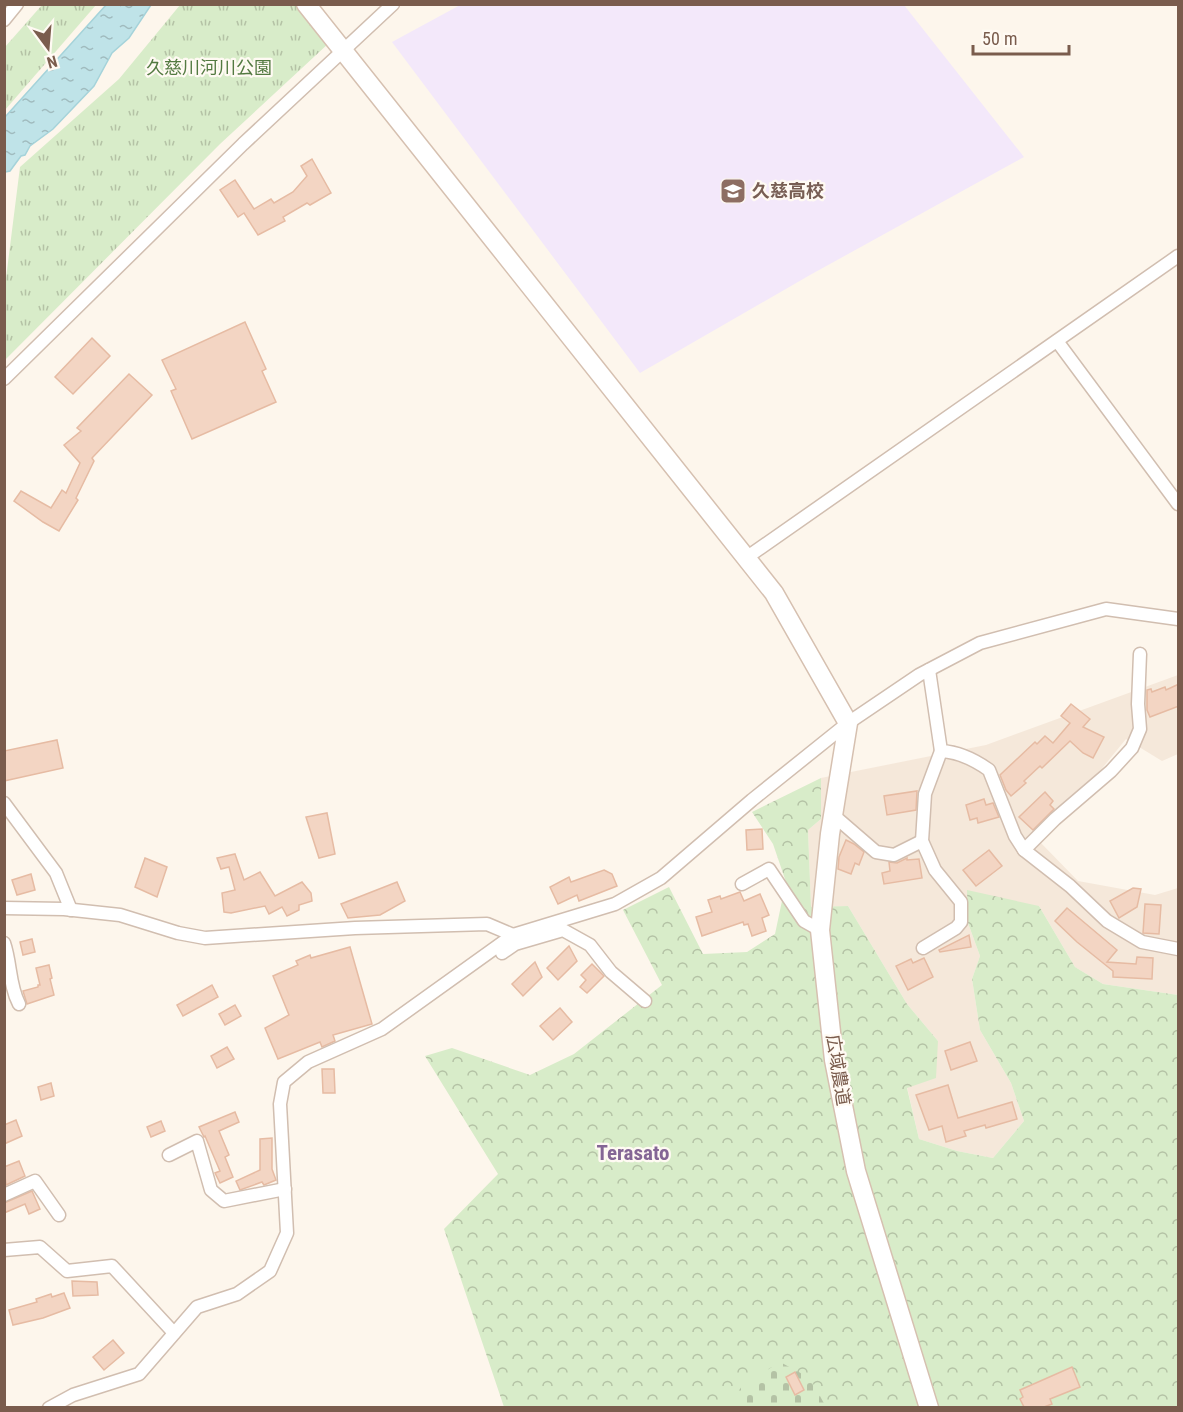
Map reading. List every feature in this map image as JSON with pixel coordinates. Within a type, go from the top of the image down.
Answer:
[{"type":"street","points":[[4,20],[17,4]]},
{"type":"street","points":[[306,4],[774,593],[848,723]]},
{"type":"street","points":[[4,379],[339,47],[393,4]]},
{"type":"street","points":[[746,558],[1179,256]]},
{"type":"street","points":[[1057,341],[1179,504]]},
{"type":"street","points":[[49,1407],[73,1395],[140,1374],[197,1307],[237,1294],[270,1271],[287,1233],[280,1104],[284,1082],[308,1062],[382,1029],[513,935],[615,904],[661,878],[752,800],[848,723],[919,675],[980,643],[1106,609],[1179,619]]},
{"type":"street","points":[[1024,850],[1055,819],[1111,771],[1132,748],[1140,729],[1138,704],[1140,654]]},
{"type":"street","points":[[923,948],[956,928],[961,922],[961,902],[935,870],[922,841],[925,795],[942,751],[929,670]]},
{"type":"street","name":"広域農道","points":[[848,723],[832,814],[820,930],[834,1060],[856,1171],[929,1407]]},
{"type":"street","points":[[942,751],[953,752],[980,763],[989,770],[1015,836],[1024,850],[1070,886],[1107,921],[1142,942],[1179,949]]},
{"type":"street","points":[[4,803],[56,873],[71,910]]},
{"type":"street","points":[[832,814],[876,852],[894,855],[922,841]]},
{"type":"street","points":[[742,884],[769,869],[804,921],[820,930]]},
{"type":"street","points":[[4,908],[71,910],[120,915],[178,933],[205,938],[344,928],[487,924],[513,935]]},
{"type":"street","points":[[466,969],[481,968],[515,944],[563,930],[590,945],[611,972],[645,1001]]},
{"type":"street","points":[[4,943],[8,953],[8,994],[19,1004]]},
{"type":"street","points":[[169,1155],[197,1141],[211,1190],[224,1201],[285,1190]]},
{"type":"street","points":[[4,1195],[35,1181],[59,1215]]},
{"type":"street","points":[[4,1250],[40,1247],[67,1270],[112,1266],[174,1333]]},
{"type":"shaded area","name":"久慈高校","points":[[462,4],[904,5],[1024,157],[810,275],[640,373],[392,42]]},
{"type":"shaded area","points":[[1178,675],[1178,754],[1162,761],[1126,739],[1041,843],[1078,881],[1155,895],[1178,888],[1178,995],[1103,984],[1075,967],[1039,906],[968,923],[980,956],[972,979],[980,1030],[1011,1083],[1024,1121],[993,1158],[957,1151],[919,1139],[907,1087],[938,1041],[907,1004],[848,906],[811,908],[808,830],[821,819],[821,778],[986,745]]},
{"type":"green space","points":[[42,5],[96,5],[5,110],[5,47]]},
{"type":"green space","name":"久慈川河川公園","points":[[180,5],[298,5],[329,43],[220,144],[5,360],[5,286],[20,167],[119,79]]},
{"type":"green space","points":[[821,778],[821,819],[808,830],[811,907],[848,906],[907,1004],[938,1041],[936,1078],[907,1088],[919,1139],[957,1151],[993,1158],[1024,1121],[1011,1083],[980,1030],[972,979],[980,956],[968,923],[967,890],[1039,906],[1075,967],[1103,984],[1178,995],[1178,1407],[504,1407],[444,1229],[498,1174],[425,1056],[452,1048],[530,1075],[574,1054],[662,985],[623,910],[669,887],[703,954],[747,952],[775,934],[786,882],[773,844],[752,812]]},
{"type":"green space","points":[[780,1362],[810,1378],[826,1407],[737,1407],[734,1398],[742,1386]]},
{"type":"water","points":[[106,5],[151,5],[129,38],[112,53],[94,86],[53,129],[30,146],[10,171],[5,172],[5,117]]},
{"type":"building","points":[[312,159],[331,193],[310,205],[307,203],[283,217],[285,221],[258,235],[244,213],[238,217],[220,190],[235,180],[254,209],[271,199],[274,203],[293,192],[307,176],[301,166]]},
{"type":"building","points":[[245,322],[266,369],[262,371],[276,402],[192,439],[171,391],[176,389],[162,360]]},
{"type":"building","points":[[92,338],[110,356],[73,394],[55,377]]},
{"type":"building","points":[[129,374],[152,395],[92,458],[94,461],[76,498],[78,500],[59,531],[14,501],[21,491],[51,508],[62,490],[66,493],[80,463],[64,445],[81,431],[77,428]]},
{"type":"building","points":[[1179,684],[1179,706],[1150,717],[1147,710],[1147,690],[1151,689],[1152,692],[1165,687],[1166,690]]},
{"type":"building","points":[[1071,704],[1090,719],[1083,727],[1104,737],[1093,758],[1083,753],[1070,741],[1042,768],[1040,766],[1011,796],[1000,775],[1035,742],[1037,744],[1045,736],[1053,743],[1070,723],[1061,716]]},
{"type":"building","points":[[57,740],[63,768],[4,781],[4,751]]},
{"type":"building","points":[[917,791],[916,810],[887,815],[884,796]]},
{"type":"building","points":[[1045,792],[1053,801],[1050,805],[1054,809],[1033,830],[1019,817]]},
{"type":"building","points":[[984,799],[986,805],[993,803],[999,817],[978,823],[977,818],[970,820],[966,805]]},
{"type":"building","points":[[327,813],[335,854],[319,858],[306,817]]},
{"type":"building","points":[[762,829],[763,849],[747,850],[746,830]]},
{"type":"building","points":[[846,840],[864,852],[859,865],[855,863],[851,874],[838,869],[839,857]]},
{"type":"building","points":[[989,850],[1002,866],[976,886],[963,870]]},
{"type":"building","points":[[235,854],[244,880],[260,872],[275,896],[302,882],[311,893],[312,901],[299,905],[299,910],[287,916],[282,907],[269,914],[265,906],[231,913],[224,912],[222,893],[235,890],[229,867],[221,869],[217,858]]},
{"type":"building","points":[[145,858],[167,867],[157,897],[135,887]]},
{"type":"building","points":[[907,858],[907,860],[919,859],[922,878],[884,884],[882,873],[890,871],[889,862],[897,863]]},
{"type":"building","points":[[604,870],[612,874],[617,886],[579,901],[577,895],[558,904],[550,887],[569,877],[571,882]]},
{"type":"building","points":[[31,874],[35,890],[17,895],[12,880]]},
{"type":"building","points":[[397,882],[405,901],[380,915],[348,918],[341,904]]},
{"type":"building","points":[[1133,888],[1141,889],[1137,907],[1119,918],[1110,901]]},
{"type":"building","points":[[740,892],[744,901],[760,894],[769,915],[762,918],[766,931],[752,936],[748,924],[744,925],[743,922],[702,936],[696,917],[712,912],[708,900],[720,896],[721,899]]},
{"type":"building","points":[[1145,904],[1161,905],[1159,934],[1143,933]]},
{"type":"building","points":[[1067,908],[1117,950],[1107,962],[1136,964],[1137,957],[1153,958],[1152,979],[1113,977],[1113,971],[1055,921]]},
{"type":"building","points":[[969,935],[971,947],[940,952],[939,950]]},
{"type":"building","points":[[32,939],[35,952],[23,955],[20,942]]},
{"type":"building","points":[[569,946],[577,961],[558,980],[547,968]]},
{"type":"building","points":[[350,947],[372,1024],[333,1035],[335,1041],[322,1047],[320,1042],[278,1059],[265,1028],[289,1015],[273,976],[298,965],[296,961],[310,955],[311,958]]},
{"type":"building","points":[[924,958],[933,977],[908,990],[896,966],[911,959],[913,963]]},
{"type":"building","points":[[535,962],[542,977],[523,996],[512,984]]},
{"type":"building","points":[[592,964],[604,976],[587,993],[580,987],[586,980],[581,975]]},
{"type":"building","points":[[49,965],[54,995],[27,1004],[23,991],[40,985],[36,968]]},
{"type":"building","points":[[212,985],[218,997],[183,1016],[177,1005]]},
{"type":"building","points":[[235,1005],[241,1016],[225,1025],[219,1014]]},
{"type":"building","points":[[560,1008],[572,1022],[553,1040],[540,1026]]},
{"type":"building","points":[[970,1042],[977,1061],[951,1070],[945,1051]]},
{"type":"building","points":[[227,1047],[234,1059],[217,1068],[211,1056]]},
{"type":"building","points":[[322,1069],[334,1069],[335,1093],[323,1093]]},
{"type":"building","points":[[51,1083],[54,1096],[41,1100],[38,1087]]},
{"type":"building","points":[[948,1085],[958,1118],[1012,1102],[1017,1119],[986,1128],[985,1125],[964,1131],[966,1136],[946,1142],[942,1126],[929,1130],[916,1095]]},
{"type":"building","points":[[235,1112],[239,1122],[219,1131],[229,1155],[225,1157],[233,1177],[220,1183],[215,1173],[220,1171],[199,1127]]},
{"type":"building","points":[[16,1120],[22,1136],[4,1144],[4,1125]]},
{"type":"building","points":[[161,1121],[165,1131],[151,1137],[147,1127]]},
{"type":"building","points":[[272,1138],[272,1169],[276,1180],[264,1185],[262,1182],[240,1190],[236,1181],[260,1170],[260,1139]]},
{"type":"building","points":[[19,1161],[25,1176],[6,1185],[4,1167]]},
{"type":"building","points":[[32,1191],[40,1209],[29,1214],[25,1204],[4,1213],[4,1203]]},
{"type":"building","points":[[72,1281],[97,1282],[98,1295],[73,1296]]},
{"type":"building","points":[[64,1293],[70,1308],[43,1318],[13,1325],[9,1310],[37,1302],[36,1299],[51,1294],[52,1297]]},
{"type":"building","points":[[113,1340],[124,1353],[104,1370],[93,1357]]},
{"type":"building","points":[[1072,1367],[1080,1387],[1050,1399],[1052,1404],[1044,1407],[1024,1407],[1020,1399],[1023,1397],[1020,1390]]},
{"type":"building","points":[[795,1372],[804,1390],[795,1395],[786,1377]]},
{"type":"place","name":"久慈高校","points":[[733,191]]},
{"type":"district","name":"Terasato","points":[[633,1153]]}]
